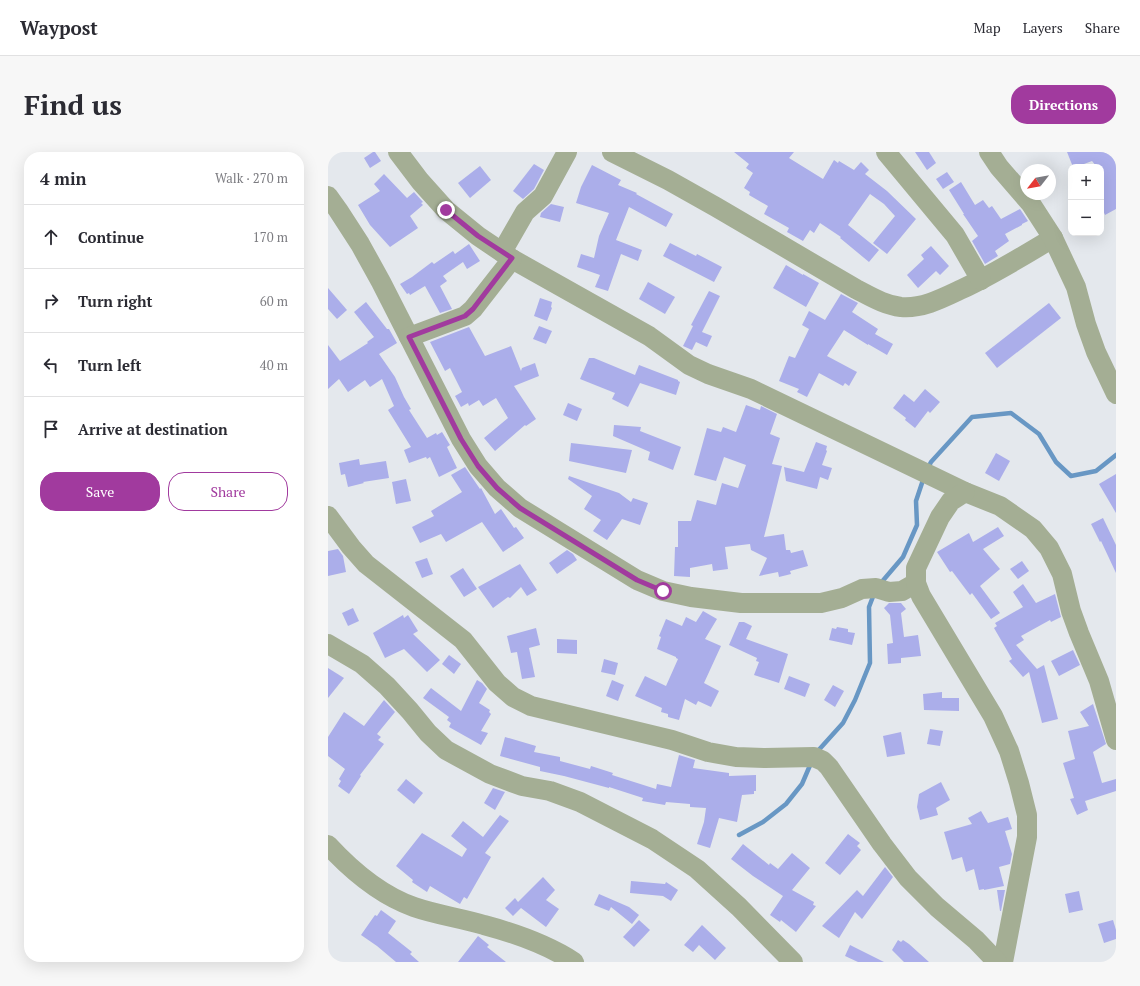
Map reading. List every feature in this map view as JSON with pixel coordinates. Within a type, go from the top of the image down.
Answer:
[{"type":"street","points":[[398,152],[420,181],[446,210],[478,236],[507,255],[649,336],[688,365],[708,374],[751,389],[965,492],[1000,506],[1033,529],[1050,548],[1062,574],[1074,618],[1099,681],[1116,740]]},
{"type":"street","points":[[409,337],[465,316],[473,309],[507,255],[525,212],[543,196],[567,152]]},
{"type":"street","points":[[612,152],[681,188],[856,289],[879,301],[901,307],[923,305],[949,295],[981,280],[1053,238]]},
{"type":"street","points":[[886,152],[955,234],[981,280]]},
{"type":"street","points":[[989,152],[999,167],[1031,204],[1053,238],[1076,287],[1086,324],[1096,352],[1116,394]]},
{"type":"street","points":[[328,196],[381,282],[461,439],[478,466],[497,488],[520,508],[637,580],[663,591],[691,597],[741,603],[821,603],[842,598],[862,589],[876,588],[889,592],[902,591],[916,583]]},
{"type":"street","points":[[965,492],[951,501],[940,517],[916,568],[916,583],[921,596],[993,716],[1009,751],[1021,789],[1026,815],[1027,837],[1003,962]]},
{"type":"street","points":[[328,516],[351,547],[366,564],[463,640],[497,683],[513,697],[531,706],[672,740],[708,752],[765,758],[814,756],[823,761],[829,767],[882,844],[908,878],[938,907],[976,940],[997,962]]},
{"type":"street","points":[[328,644],[362,664],[388,686],[428,733],[446,750],[490,774],[522,786],[550,791],[580,802],[652,839],[690,865],[739,907],[792,962]]},
{"type":"street","points":[[328,845],[364,880],[389,896],[413,907],[484,925],[524,938],[574,962]]},
{"type":"building","points":[[375,152],[381,161],[370,168],[364,158]]},
{"type":"building","points":[[734,152],[794,152],[789,158],[823,179],[834,160],[838,163],[839,161],[854,170],[861,162],[869,170],[865,174],[887,191],[916,219],[887,254],[873,243],[895,216],[884,204],[870,194],[848,225],[879,250],[869,262],[840,238],[841,237],[820,223],[814,233],[810,230],[803,241],[787,232],[789,228],[764,214],[768,206],[749,195],[750,192],[744,188],[753,173],[746,168],[749,164]]},
{"type":"building","points":[[915,152],[929,152],[936,163],[927,170]]},
{"type":"building","points":[[1067,152],[1112,152],[1110,153],[1116,160],[1116,209],[1105,215],[1104,213],[1104,164],[1094,164],[1092,161],[1084,164],[1072,164]]},
{"type":"building","points":[[534,164],[544,170],[534,189],[523,199],[513,191]]},
{"type":"building","points":[[592,165],[621,180],[618,185],[637,193],[636,194],[673,214],[666,227],[629,207],[616,240],[642,250],[638,261],[621,254],[608,291],[595,287],[600,275],[577,267],[581,254],[594,258],[599,236],[609,213],[576,203],[581,187]]},
{"type":"building","points":[[480,166],[491,180],[470,198],[458,183]]},
{"type":"building","points":[[947,172],[954,182],[943,189],[936,179]]},
{"type":"building","points":[[384,174],[407,198],[414,192],[423,202],[421,203],[423,205],[410,216],[418,228],[390,247],[370,225],[358,205],[380,191],[374,184]]},
{"type":"building","points":[[961,182],[975,205],[983,200],[989,208],[992,206],[1001,219],[1020,209],[1028,221],[1005,234],[1009,241],[995,251],[998,256],[985,264],[972,241],[978,236],[949,190]]},
{"type":"building","points":[[551,204],[564,207],[560,222],[540,217],[541,213]]},
{"type":"building","points":[[670,243],[696,256],[697,254],[722,267],[714,282],[663,256]]},
{"type":"building","points":[[469,244],[480,261],[467,269],[463,262],[443,276],[447,281],[440,286],[452,309],[440,313],[425,286],[410,295],[409,293],[407,294],[400,284],[432,262],[434,264],[453,251],[455,254]]},
{"type":"building","points":[[931,246],[949,266],[940,275],[936,271],[918,288],[907,275],[924,259],[921,255]]},
{"type":"building","points":[[786,265],[819,283],[806,307],[773,288]]},
{"type":"building","points":[[648,282],[675,297],[665,314],[639,299]]},
{"type":"building","points":[[328,288],[347,310],[337,319],[328,309]]},
{"type":"building","points":[[709,291],[720,296],[702,332],[712,336],[707,347],[696,342],[692,350],[683,346],[693,326],[691,325]]},
{"type":"building","points":[[841,294],[858,303],[852,312],[878,329],[875,334],[893,344],[887,355],[844,330],[827,356],[857,372],[849,386],[845,383],[843,386],[819,373],[807,397],[797,392],[799,389],[779,381],[789,356],[795,358],[809,329],[802,325],[809,311],[825,320]]},
{"type":"building","points":[[540,298],[552,302],[552,308],[547,321],[534,316]]},
{"type":"building","points":[[366,302],[387,329],[389,329],[397,343],[379,354],[395,377],[411,409],[409,410],[427,438],[436,433],[437,435],[442,432],[450,445],[447,447],[457,468],[439,477],[430,457],[409,463],[404,450],[411,447],[388,410],[394,406],[382,379],[370,387],[365,380],[348,392],[339,379],[328,389],[328,345],[340,361],[368,343],[367,342],[374,337],[354,312]]},
{"type":"building","points":[[1049,303],[1061,318],[997,368],[985,353]]},
{"type":"building","points":[[539,326],[552,331],[546,344],[533,339]]},
{"type":"building","points":[[469,327],[485,356],[511,346],[521,371],[522,368],[535,363],[539,376],[514,386],[536,419],[526,426],[525,425],[495,451],[484,438],[508,418],[496,398],[483,406],[479,400],[469,406],[468,403],[461,407],[455,396],[462,392],[450,368],[445,371],[430,342]]},
{"type":"building","points":[[589,358],[594,358],[635,375],[639,365],[678,380],[680,382],[676,395],[640,383],[628,407],[612,399],[615,393],[580,379]]},
{"type":"building","points":[[925,389],[940,402],[930,413],[928,411],[915,428],[905,420],[906,418],[893,408],[904,394],[914,402]]},
{"type":"building","points":[[568,403],[582,409],[577,421],[563,415]]},
{"type":"building","points":[[746,405],[760,410],[761,406],[777,414],[770,434],[780,438],[772,464],[782,466],[764,537],[784,534],[786,550],[790,550],[791,553],[803,550],[808,566],[790,571],[791,574],[779,577],[778,572],[759,576],[767,558],[751,550],[750,544],[725,547],[728,569],[713,571],[712,564],[690,568],[690,577],[674,576],[675,547],[678,547],[678,521],[691,521],[697,500],[716,505],[722,483],[738,488],[746,465],[724,457],[716,481],[694,475],[707,428],[721,432],[723,427],[736,432]]},
{"type":"building","points":[[614,425],[641,427],[640,431],[681,447],[673,470],[648,460],[650,452],[613,436]]},
{"type":"building","points":[[816,442],[827,446],[827,451],[822,465],[832,468],[828,480],[820,477],[817,489],[786,481],[784,467],[804,472]]},
{"type":"building","points":[[571,443],[632,450],[626,473],[569,461]]},
{"type":"building","points":[[996,453],[1010,461],[999,481],[985,473]]},
{"type":"building","points":[[359,459],[360,465],[386,461],[389,478],[363,482],[364,483],[348,487],[345,474],[341,475],[339,463]]},
{"type":"building","points":[[465,467],[480,489],[481,488],[495,514],[501,509],[514,528],[516,527],[524,538],[503,552],[482,522],[446,542],[441,534],[420,543],[412,527],[434,516],[431,511],[462,492],[451,475]]},
{"type":"building","points":[[1116,474],[1116,513],[1099,484]]},
{"type":"building","points":[[569,476],[619,493],[631,502],[633,498],[648,503],[640,525],[622,519],[607,540],[593,531],[601,520],[584,509],[592,496],[568,479]]},
{"type":"building","points":[[406,479],[411,501],[396,504],[392,482]]},
{"type":"building","points":[[1103,518],[1116,545],[1116,573],[1091,524]]},
{"type":"building","points":[[998,527],[1004,536],[983,549],[1000,569],[980,586],[1000,613],[991,619],[972,593],[970,595],[952,571],[950,572],[937,552],[969,533],[973,542]]},
{"type":"building","points":[[338,549],[343,556],[346,572],[328,576],[328,551]]},
{"type":"building","points":[[567,550],[573,554],[577,560],[557,574],[549,563]]},
{"type":"building","points":[[427,558],[433,574],[422,578],[415,562]]},
{"type":"building","points":[[1022,561],[1029,571],[1018,579],[1010,569]]},
{"type":"building","points":[[520,564],[537,590],[527,596],[521,587],[510,598],[508,597],[493,608],[478,587]]},
{"type":"building","points":[[463,568],[477,589],[464,597],[450,576]]},
{"type":"building","points":[[1023,584],[1036,603],[1055,594],[1061,617],[1051,622],[1050,620],[1021,636],[1024,640],[1016,645],[1037,669],[1044,665],[1058,719],[1042,723],[1029,672],[1023,677],[1009,661],[1012,659],[994,628],[997,626],[995,623],[1023,607],[1013,592]]},
{"type":"building","points":[[889,603],[901,603],[906,609],[901,613],[904,637],[918,635],[921,656],[901,658],[901,663],[888,664],[887,644],[893,643],[890,615],[884,608]]},
{"type":"building","points":[[353,608],[359,621],[348,626],[342,613]]},
{"type":"building","points":[[703,611],[717,619],[705,639],[721,646],[704,683],[719,691],[711,707],[698,701],[696,705],[685,699],[679,720],[668,717],[668,714],[661,712],[662,708],[635,696],[645,676],[666,686],[678,659],[657,649],[661,637],[659,636],[666,619],[682,626],[686,617],[696,622]]},
{"type":"building","points":[[403,615],[404,618],[408,615],[418,631],[413,634],[440,660],[427,672],[404,649],[385,658],[373,633]]},
{"type":"building","points":[[739,622],[744,622],[752,626],[746,639],[788,654],[779,683],[754,675],[759,662],[756,661],[757,658],[729,645]]},
{"type":"building","points":[[837,627],[848,629],[848,632],[855,633],[852,645],[829,640],[832,628],[836,629]]},
{"type":"building","points":[[536,628],[540,645],[529,648],[535,677],[522,679],[517,652],[511,653],[507,636]]},
{"type":"building","points":[[557,639],[577,640],[577,654],[557,653]]},
{"type":"building","points":[[1073,650],[1080,665],[1059,676],[1051,661]]},
{"type":"building","points":[[449,655],[461,664],[454,674],[442,664]]},
{"type":"building","points":[[604,659],[618,663],[615,675],[601,672]]},
{"type":"building","points":[[328,668],[344,678],[328,698]]},
{"type":"building","points":[[789,676],[810,684],[805,697],[784,689]]},
{"type":"building","points":[[477,680],[487,689],[479,703],[490,710],[489,712],[491,714],[481,731],[488,733],[481,745],[449,727],[451,723],[447,720],[449,717],[423,698],[431,688],[461,711]]},
{"type":"building","points":[[612,680],[624,685],[618,701],[606,696]]},
{"type":"building","points":[[833,685],[844,691],[835,707],[824,700]]},
{"type":"building","points":[[942,692],[942,698],[959,698],[959,711],[924,710],[923,694]]},
{"type":"building","points":[[384,700],[395,712],[377,734],[381,737],[378,740],[384,744],[360,775],[361,776],[349,794],[338,786],[341,781],[339,779],[345,769],[328,756],[328,737],[344,712],[364,726]]},
{"type":"building","points":[[1093,704],[1106,744],[1093,752],[1102,783],[1116,779],[1116,791],[1085,801],[1088,810],[1077,815],[1070,799],[1074,798],[1063,763],[1075,759],[1068,731],[1089,726],[1080,712]]},
{"type":"building","points":[[930,729],[943,731],[940,746],[927,744]]},
{"type":"building","points":[[901,732],[905,754],[887,757],[883,736]]},
{"type":"building","points":[[505,737],[536,746],[534,752],[560,757],[560,761],[590,769],[591,766],[613,773],[612,775],[656,789],[657,784],[671,787],[679,755],[695,760],[693,768],[729,773],[729,776],[756,775],[756,791],[754,791],[754,794],[742,795],[737,822],[719,818],[710,848],[697,844],[704,822],[706,808],[690,807],[690,804],[666,802],[665,805],[642,801],[643,798],[609,787],[540,771],[540,767],[500,756]]},
{"type":"building","points":[[406,779],[423,793],[414,804],[397,790]]},
{"type":"building","points":[[941,782],[950,800],[936,808],[938,815],[920,820],[917,807],[919,794]]},
{"type":"building","points":[[493,788],[505,792],[495,810],[484,803]]},
{"type":"building","points":[[981,811],[988,823],[1008,817],[1012,829],[1005,831],[1012,854],[1010,864],[999,867],[1004,886],[984,890],[979,890],[974,869],[966,872],[962,857],[952,860],[944,832],[972,824],[968,818]]},
{"type":"building","points":[[500,815],[509,821],[485,853],[491,857],[467,899],[464,897],[460,904],[430,886],[427,892],[412,882],[413,880],[396,866],[422,833],[462,857],[467,849],[451,836],[463,821],[483,837]]},
{"type":"building","points":[[848,834],[860,843],[857,846],[861,850],[840,875],[825,863]]},
{"type":"building","points":[[743,844],[769,865],[770,863],[778,869],[792,853],[810,868],[792,890],[814,902],[813,905],[816,906],[796,932],[781,920],[780,922],[770,915],[783,896],[731,859]]},
{"type":"building","points":[[885,867],[893,877],[862,919],[855,912],[839,938],[822,926],[857,890],[863,896]]},
{"type":"building","points":[[543,877],[555,890],[546,900],[559,909],[546,927],[521,908],[513,916],[505,908],[515,898],[518,902]]},
{"type":"building","points":[[631,881],[665,884],[666,882],[678,890],[671,901],[663,896],[630,893]]},
{"type":"building","points":[[997,890],[1005,890],[1001,911],[1000,911]]},
{"type":"building","points":[[1079,891],[1083,910],[1069,913],[1065,894]]},
{"type":"building","points":[[599,894],[629,907],[639,915],[632,924],[611,907],[609,911],[594,905]]},
{"type":"building","points":[[381,910],[396,921],[388,933],[412,952],[410,954],[419,962],[396,962],[361,935],[375,915],[377,916]]},
{"type":"building","points":[[639,920],[650,930],[634,947],[623,937]]},
{"type":"building","points":[[1113,920],[1116,930],[1116,939],[1104,943],[1098,924]]},
{"type":"building","points":[[702,925],[726,948],[715,960],[699,945],[693,952],[684,945]]},
{"type":"building","points":[[478,936],[489,945],[487,947],[506,962],[458,962]]},
{"type":"building","points":[[898,940],[901,942],[903,940],[909,944],[929,962],[904,962],[892,950]]},
{"type":"building","points":[[850,945],[884,962],[858,962],[845,956]]},
{"type":"waterway","points":[[928,468],[931,462],[972,417],[1011,413],[1039,434],[1056,462],[1071,476],[1096,471],[1116,455]]},
{"type":"waterway","points":[[880,584],[903,557],[917,525],[916,501],[924,477]]},
{"type":"waterway","points":[[816,753],[843,723],[855,700],[870,663],[869,607],[874,594]]},
{"type":"waterway","points":[[739,835],[763,822],[786,804],[802,784],[811,763]]},
{"type":"route","points":[[446,210],[478,236],[512,258],[473,309],[465,316],[409,337],[461,439],[478,466],[497,488],[520,508],[637,580],[663,591]]}]
